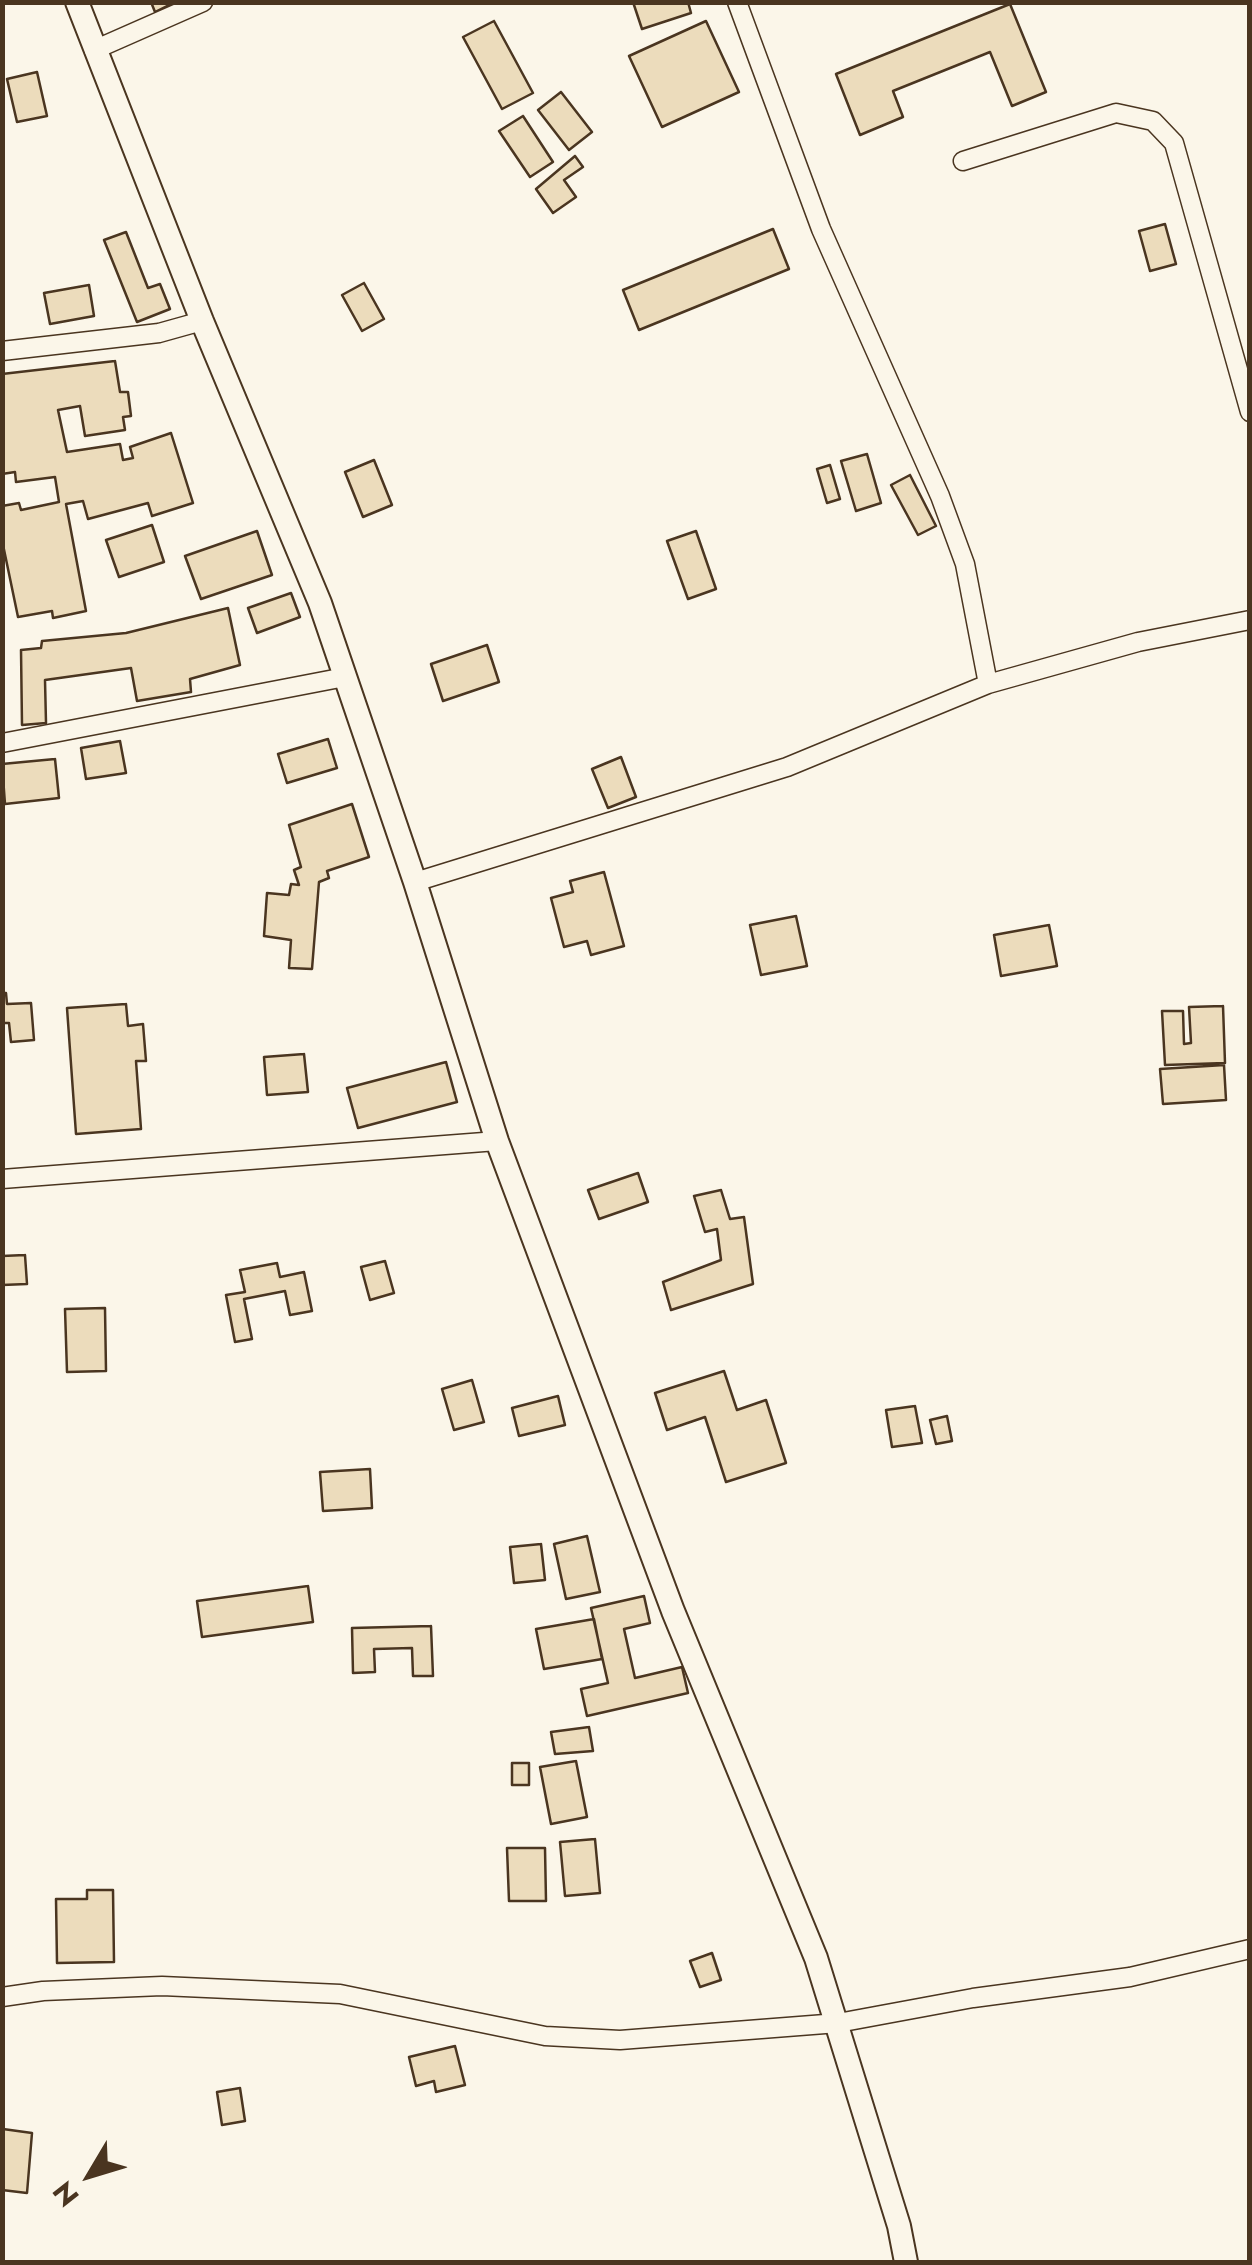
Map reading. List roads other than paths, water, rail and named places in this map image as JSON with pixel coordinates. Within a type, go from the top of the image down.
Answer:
[{"type":"street","points":[[77,2],[202,321],[320,602],[497,1140],[674,1610],[816,1958],[899,2226],[906,2262]]},
{"type":"street","points":[[94,50],[203,2]]},
{"type":"street","points":[[737,2],[753,54],[821,229],[940,496],[965,564],[988,684]]},
{"type":"street","points":[[963,162],[1116,114],[1153,120],[1174,143],[1250,412]]},
{"type":"street","points":[[2,351],[159,333],[202,321]]},
{"type":"street","points":[[415,882],[787,767],[988,684],[1138,642],[1250,620]]},
{"type":"street","points":[[2,743],[345,677]]},
{"type":"street","points":[[2,1179],[497,1140]]},
{"type":"street","points":[[2,1997],[43,1990],[162,1986],[340,1994],[545,2036],[620,2040],[838,2024],[973,1998],[1130,1978],[1250,1950]]}]
